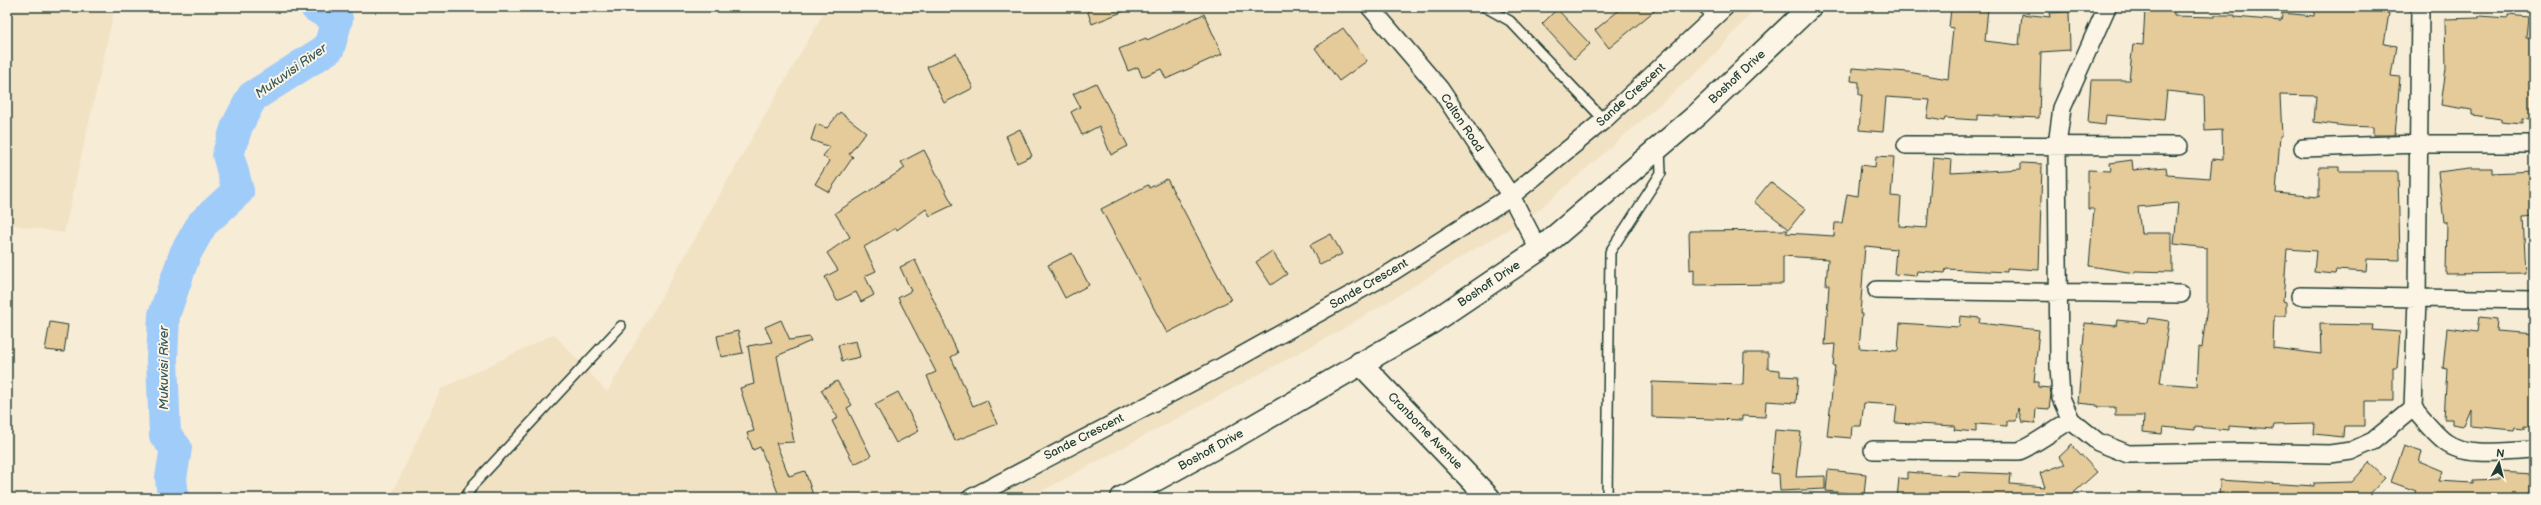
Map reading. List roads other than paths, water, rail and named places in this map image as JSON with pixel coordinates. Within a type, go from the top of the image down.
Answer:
[{"type":"main road","name":"Boshoff Drive","points":[[1122,498],[1238,435],[1428,325],[1538,250],[1698,114],[1810,7]]},
{"type":"main road","name":"Cranborne Avenue","points":[[1360,363],[1490,498]]},
{"type":"street","name":"Calton Road","points":[[1370,7],[1440,89],[1511,196],[1538,250]]},
{"type":"street","points":[[2107,7],[2062,108],[2058,145],[2061,398],[2071,420],[2098,442],[2128,454],[2242,452],[2330,454],[2351,451],[2373,441],[2413,408]]},
{"type":"street","points":[[2420,7],[2418,299],[2413,408],[2445,442],[2456,448],[2470,451],[2534,450]]},
{"type":"street","name":"Sande Crescent","points":[[971,498],[1223,366],[1386,276],[1511,196],[1604,120],[1720,12]]},
{"type":"street","points":[[2303,148],[2418,144],[2534,144]]},
{"type":"street","points":[[1906,145],[2179,146]]},
{"type":"street","points":[[1877,290],[2181,294]]},
{"type":"street","points":[[2300,296],[2534,300]]},
{"type":"street","points":[[1873,450],[2019,451],[2038,443],[2053,430],[2071,420]]},
{"type":"lane","points":[[1485,7],[1510,21],[1604,120]]},
{"type":"lane","points":[[1702,7],[1720,12]]},
{"type":"lane","points":[[1607,498],[1610,252],[1661,173],[1660,146]]},
{"type":"lane","points":[[465,498],[473,485],[621,326]]},
{"type":"waterway","name":"Mukuvisi River","points":[[173,498],[171,478],[176,448],[165,435],[162,359],[164,315],[185,254],[202,224],[238,191],[228,154],[237,126],[252,97],[329,48],[337,19],[316,7]]}]
